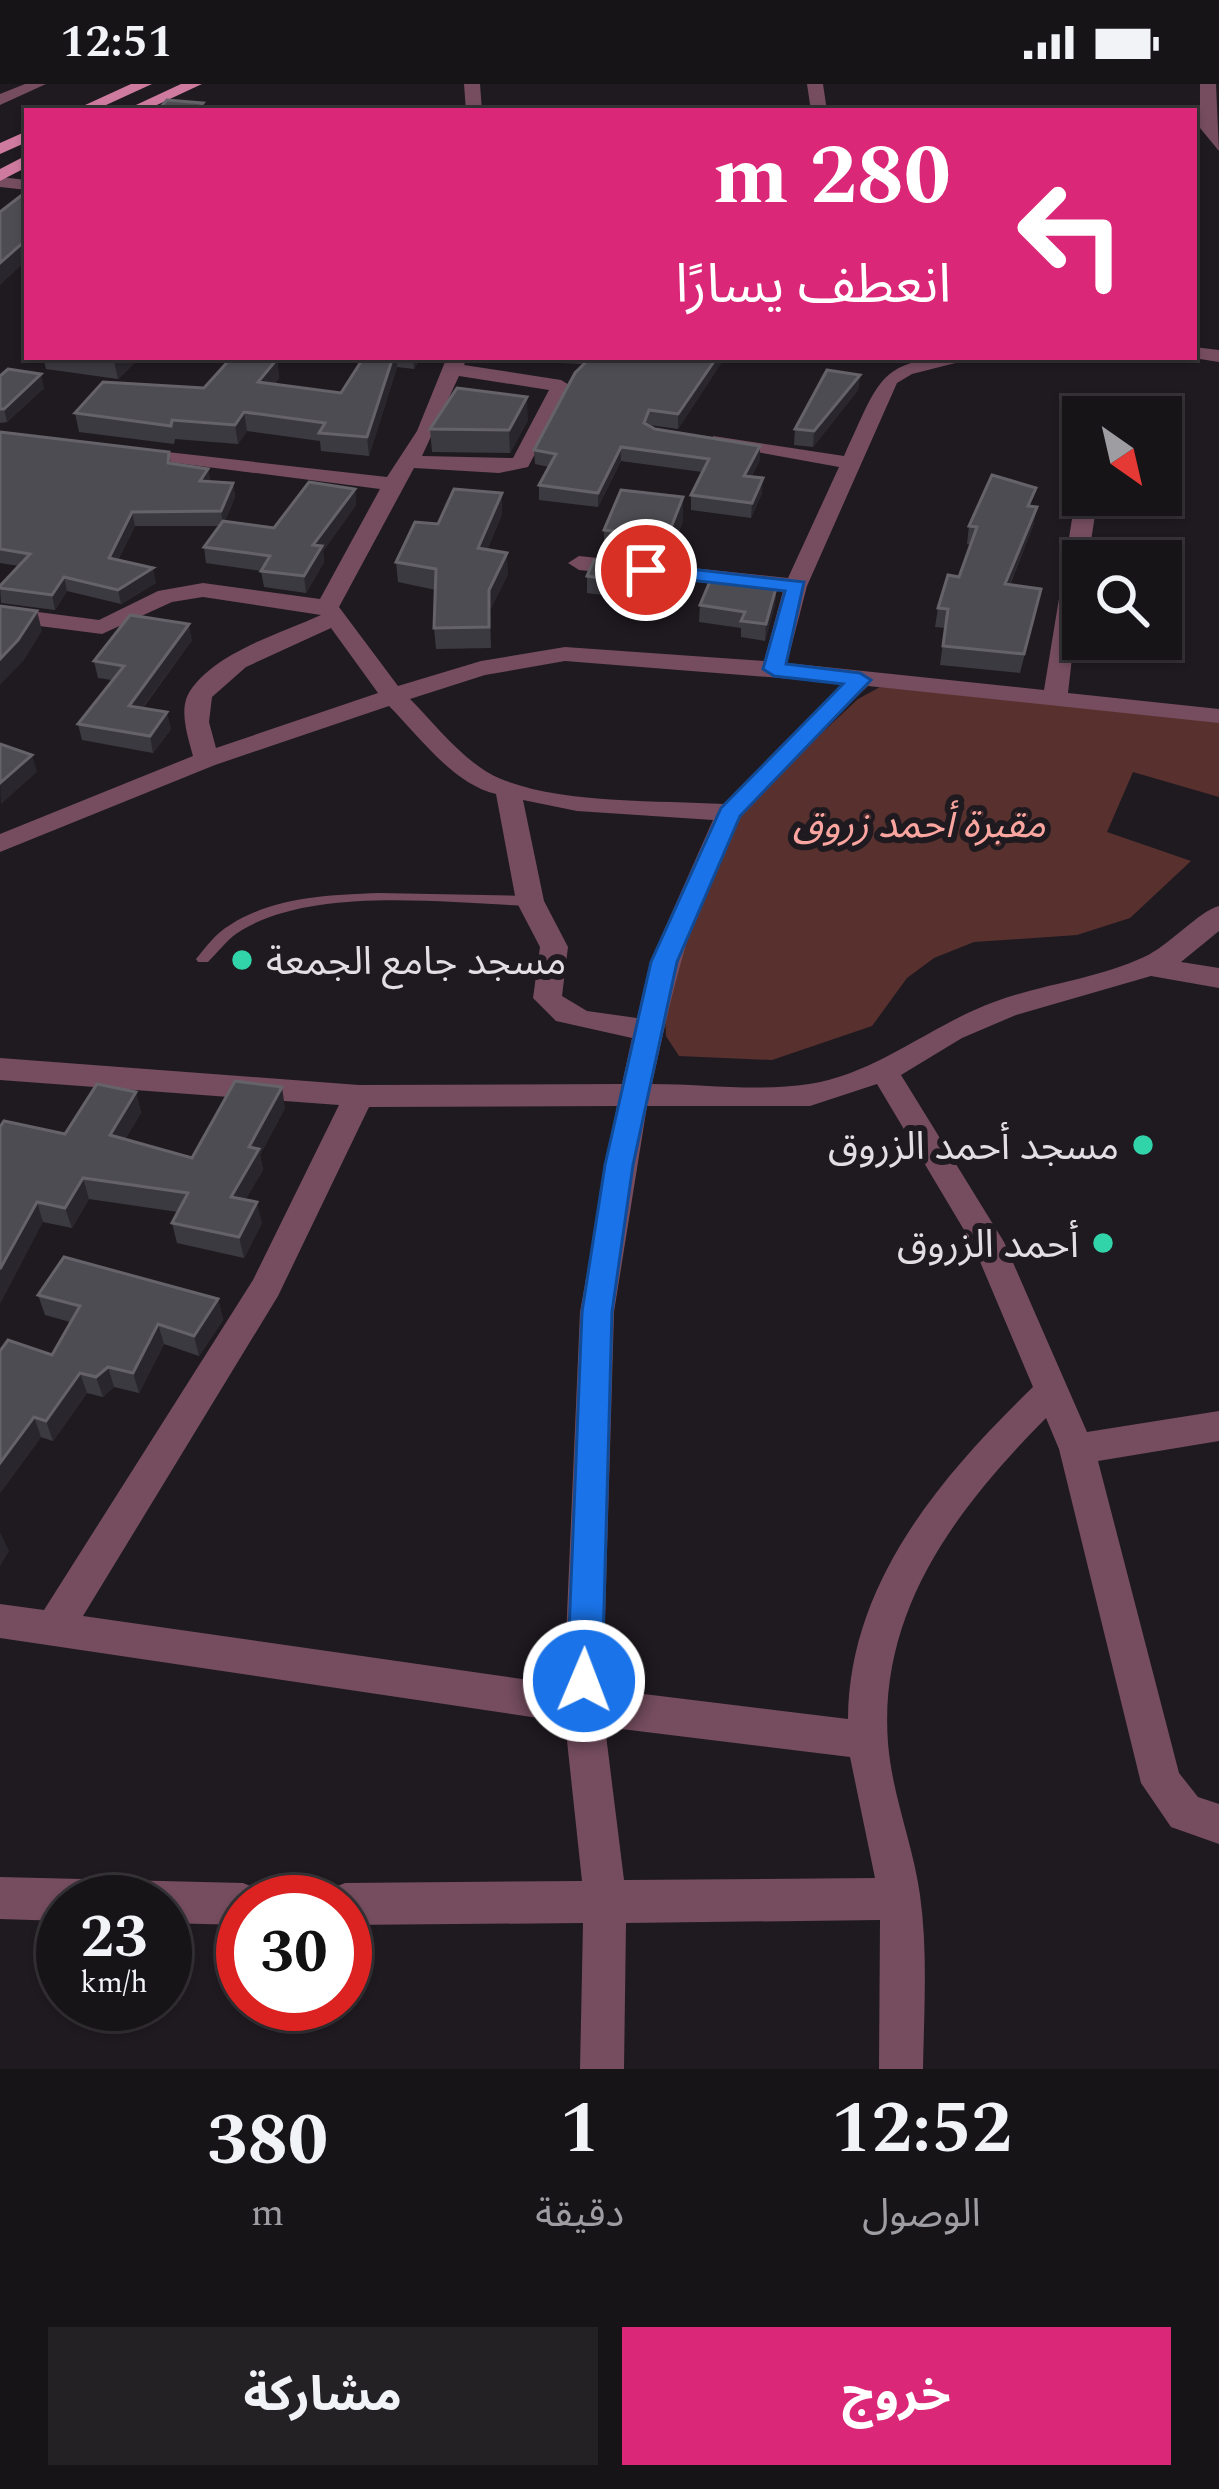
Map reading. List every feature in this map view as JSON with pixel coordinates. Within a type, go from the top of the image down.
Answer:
[{"type":"main road","points":[[87,108],[144,84]]},
{"type":"main road","points":[[138,108],[194,84]]},
{"type":"street","points":[[0,100],[38,84]]},
{"type":"street","points":[[1208,84],[1208,128],[1219,146]]},
{"type":"street","points":[[774,669],[796,586],[894,374],[956,360]]},
{"type":"street","points":[[206,760],[197,722],[200,695],[238,662],[329,613],[455,363],[561,386],[521,463],[500,467],[408,461]]},
{"type":"street","points":[[697,437],[850,463]]},
{"type":"street","points":[[102,448],[392,484]]},
{"type":"street","points":[[1054,700],[1084,516]]},
{"type":"street","points":[[579,563],[796,586]]},
{"type":"street","points":[[0,614],[102,628],[166,596],[203,590],[329,613],[393,696],[477,777],[508,791],[598,805],[729,813]]},
{"type":"street","points":[[0,844],[206,760],[393,696],[481,668],[565,654],[774,669],[1219,716]]},
{"type":"street","points":[[602,2069],[605,1902],[584,1707],[597,1312],[619,1165],[664,962],[729,813],[860,680]]},
{"type":"street","points":[[508,791],[530,901],[554,947],[546,993],[554,1008],[650,1030]]},
{"type":"street","points":[[0,1069],[359,1096],[810,1095],[884,1071],[952,1031],[1006,1008],[1150,966],[1190,944],[1219,914]]},
{"type":"street","points":[[1150,966],[1219,977]]},
{"type":"street","points":[[884,1071],[988,1243],[1077,1449],[1157,1772],[1185,1813],[1219,1824]]},
{"type":"street","points":[[54,1630],[266,1287],[359,1096]]},
{"type":"street","points":[[902,2069],[899,1899],[868,1740],[877,1637],[905,1568],[945,1503],[1052,1391]]},
{"type":"street","points":[[1077,1449],[1219,1426]]},
{"type":"street","points":[[0,1621],[584,1707],[868,1740]]},
{"type":"street","points":[[0,1898],[36,1899]]},
{"type":"street","points":[[372,1904],[899,1899]]},
{"type":"lane","points":[[203,959],[236,926],[282,909],[326,902],[530,901]]},
{"type":"green space","name":"مقبرة أحمد زروق","points":[[880,687],[1219,720],[1219,797],[1133,772],[1107,832],[1191,861],[1130,918],[1077,935],[974,942],[934,958],[907,978],[872,1026],[772,1060],[679,1056],[666,1036],[664,993],[670,958],[736,813],[858,699]]},
{"type":"building","points":[[167,100],[203,103],[199,108],[160,108]]},
{"type":"building","points":[[24,193],[24,242],[0,263],[0,212]]},
{"type":"building","points":[[229,360],[276,360],[258,382],[341,393],[362,360],[392,360],[367,437],[319,433],[325,423],[244,412],[235,425],[172,420],[171,426],[75,413],[103,382],[204,388]]},
{"type":"building","points":[[588,360],[715,360],[678,414],[649,410],[644,423],[655,429],[760,446],[744,476],[763,478],[752,503],[691,495],[709,459],[621,447],[598,493],[539,485],[556,454],[534,450],[575,373]]},
{"type":"building","points":[[8,369],[41,374],[0,409],[0,376]]},
{"type":"building","points":[[827,370],[860,375],[814,431],[795,429]]},
{"type":"building","points":[[457,388],[527,397],[509,430],[430,429]]},
{"type":"building","points":[[0,432],[169,452],[168,463],[208,469],[200,481],[233,483],[221,511],[132,512],[109,558],[153,568],[118,590],[64,577],[52,595],[0,588],[30,554],[0,549]]},
{"type":"building","points":[[992,475],[1036,488],[1028,506],[1037,507],[1005,584],[1041,589],[1024,654],[943,646],[948,609],[938,608],[948,575],[959,577],[977,527],[969,526]]},
{"type":"building","points":[[309,482],[355,489],[313,545],[322,546],[304,576],[261,571],[270,556],[204,547],[223,521],[274,528]]},
{"type":"building","points":[[454,489],[502,493],[478,548],[507,553],[489,590],[489,627],[434,628],[436,569],[396,562],[415,522],[438,524]]},
{"type":"building","points":[[621,490],[683,497],[670,530],[656,528],[653,536],[604,530]]},
{"type":"building","points":[[594,560],[642,565],[634,583],[587,576]]},
{"type":"building","points":[[711,579],[776,588],[766,624],[741,621],[745,612],[700,605]]},
{"type":"building","points":[[0,606],[37,611],[0,659]]},
{"type":"building","points":[[130,615],[189,624],[129,706],[167,712],[150,736],[78,724],[124,666],[94,661]]},
{"type":"building","points":[[0,744],[32,755],[0,783]]},
{"type":"building","points":[[235,1081],[282,1087],[249,1147],[259,1149],[231,1197],[257,1202],[239,1237],[172,1223],[188,1193],[83,1178],[65,1208],[37,1202],[0,1269],[0,1127],[4,1121],[65,1134],[97,1084],[136,1092],[110,1135],[192,1158]]},
{"type":"building","points":[[64,1257],[218,1299],[194,1336],[158,1324],[133,1373],[108,1367],[96,1377],[80,1373],[46,1421],[34,1417],[0,1463],[0,1351],[8,1340],[52,1355],[80,1306],[38,1295]]},
{"type":"place","name":"مسجد جامع الجمعة","points":[[242,960]]},
{"type":"place","name":"مسجد أحمد الزروق","points":[[1143,1145]]},
{"type":"place","name":"أحمد الزروق","points":[[1103,1243]]},
{"type":"route","points":[[584,1681],[588,1451],[597,1312],[619,1165],[664,962],[729,813],[810,725],[860,680],[774,669],[796,586],[646,570]]}]
